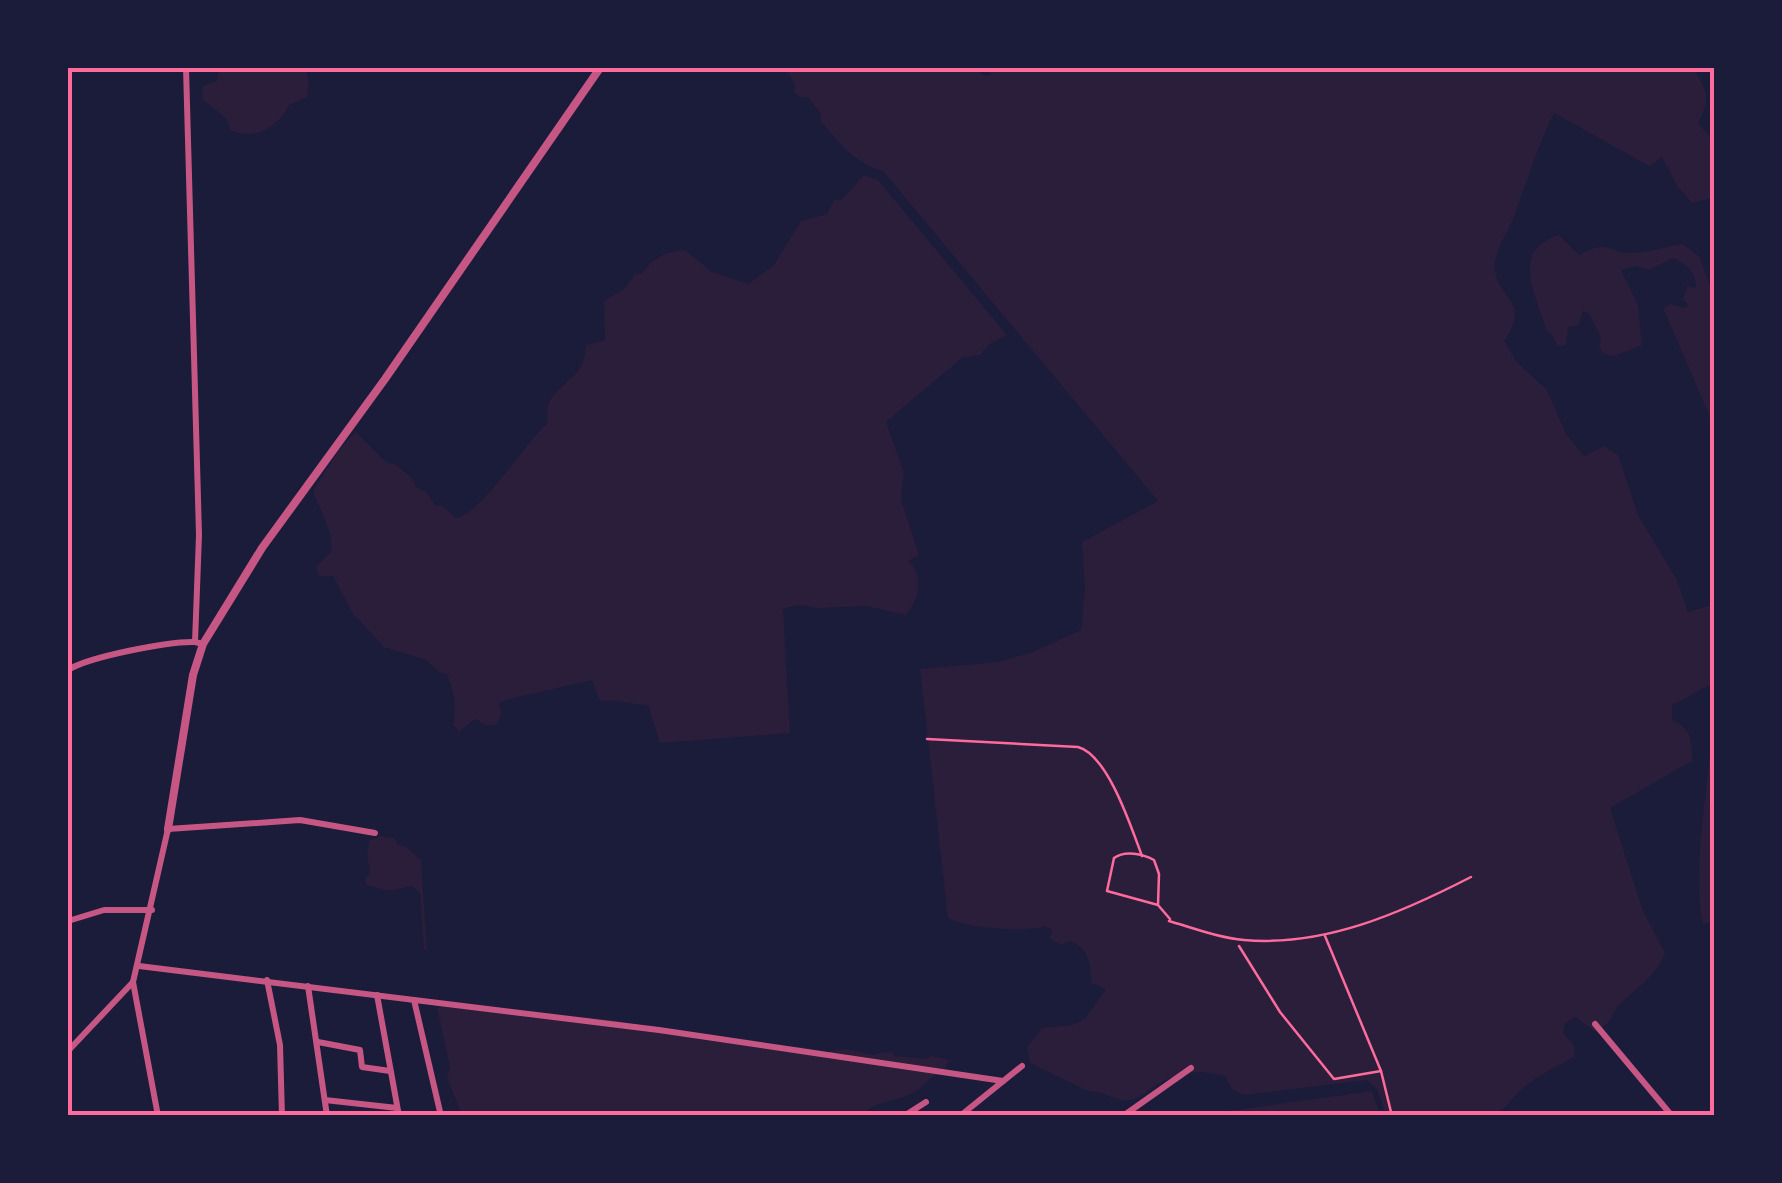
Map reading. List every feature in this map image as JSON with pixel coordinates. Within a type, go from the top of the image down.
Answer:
[{"type":"street","points":[[68,1051],[133,982],[140,966],[168,830],[199,643],[186,68]]},
{"type":"street","points":[[199,643],[600,68]]},
{"type":"street","points":[[68,670],[82,662],[166,644],[199,643]]},
{"type":"street","points":[[168,830],[300,820],[376,833]]},
{"type":"street","points":[[68,921],[104,910],[152,910]]},
{"type":"street","points":[[140,966],[659,1030],[1003,1080]]},
{"type":"street","points":[[268,980],[280,1046],[282,1116]]},
{"type":"street","points":[[133,982],[158,1116]]},
{"type":"street","points":[[308,986],[326,1116]]},
{"type":"street","points":[[325,1100],[398,1112],[377,995]]},
{"type":"street","points":[[414,1000],[441,1116]]},
{"type":"street","points":[[1595,1024],[1672,1116]]},
{"type":"street","points":[[318,1042],[360,1050],[362,1067],[390,1072]]},
{"type":"street","points":[[960,1116],[1022,1066]]},
{"type":"street","points":[[1122,1116],[1191,1068]]},
{"type":"street","points":[[904,1116],[918,1112],[926,1102]]},
{"type":"path","points":[[927,740],[1078,747],[1092,752],[1125,813],[1142,856]]},
{"type":"path","points":[[1158,906],[1154,860],[1120,854],[1114,858],[1107,891],[1158,906],[1169,920],[1242,940],[1325,936],[1415,905],[1471,877]]},
{"type":"path","points":[[1325,936],[1381,1071],[1392,1116]]},
{"type":"path","points":[[1239,946],[1280,1012],[1334,1079],[1381,1071]]},
{"type":"shaded area","points":[[219,68],[305,68],[309,81],[307,97],[289,105],[272,126],[256,133],[239,133],[230,130],[227,119],[202,99],[203,86],[217,81]]},
{"type":"shaded area","points":[[786,68],[976,68],[984,76],[991,75],[991,68],[1694,68],[1706,95],[1698,123],[1714,142],[1712,198],[1692,203],[1677,186],[1662,157],[1649,166],[1554,113],[1496,257],[1498,281],[1515,314],[1504,341],[1517,362],[1547,390],[1566,434],[1584,456],[1604,446],[1618,455],[1638,515],[1677,580],[1688,612],[1711,605],[1714,609],[1714,684],[1672,704],[1672,720],[1690,736],[1692,761],[1610,808],[1643,911],[1665,953],[1652,974],[1596,1032],[1575,1017],[1565,1023],[1563,1033],[1574,1045],[1575,1057],[1535,1079],[1491,1116],[1386,1115],[1377,1089],[1367,1080],[1243,1095],[1232,1089],[1225,1076],[1206,1072],[1180,1074],[1138,1097],[1122,1100],[1088,1091],[1030,1063],[1027,1047],[1042,1028],[1072,1025],[1085,1019],[1106,989],[1091,983],[1085,952],[1070,941],[1061,945],[1050,939],[1052,930],[1045,926],[996,928],[948,918],[920,669],[998,662],[1033,652],[1081,630],[1085,588],[1082,542],[1158,501],[883,171],[847,151],[820,120],[821,114],[808,97],[800,97],[794,91]]},
{"type":"shaded area","points":[[864,175],[878,180],[1007,335],[980,355],[963,357],[886,422],[904,473],[901,499],[919,555],[908,561],[918,580],[911,609],[906,615],[867,606],[799,605],[783,609],[790,733],[660,743],[648,705],[600,701],[592,680],[498,703],[502,714],[496,725],[475,719],[459,732],[453,725],[454,699],[447,675],[426,660],[384,647],[353,614],[333,576],[319,576],[316,567],[332,551],[330,533],[313,491],[340,448],[356,432],[387,463],[395,464],[412,478],[435,505],[456,518],[467,513],[548,423],[549,403],[578,370],[586,345],[605,340],[604,301],[624,289],[635,274],[642,274],[660,256],[685,250],[712,272],[748,284],[774,265],[801,221],[827,214],[834,200],[841,200]]},
{"type":"shaded area","points":[[1559,235],[1579,255],[1597,247],[1633,253],[1682,244],[1699,256],[1714,297],[1714,426],[1663,308],[1671,304],[1684,308],[1688,305],[1683,299],[1687,286],[1696,288],[1689,269],[1673,258],[1649,270],[1635,266],[1621,270],[1638,305],[1642,345],[1615,356],[1603,354],[1601,338],[1589,314],[1583,311],[1578,326],[1568,327],[1566,345],[1557,346],[1546,330],[1533,288],[1530,262],[1534,251]]},
{"type":"shaded area","points":[[1714,758],[1714,921],[1702,924],[1701,842],[1709,760]]},
{"type":"shaded area","points":[[381,836],[394,838],[421,860],[427,951],[420,893],[412,886],[390,891],[366,885],[370,840]]},
{"type":"shaded area","points":[[454,1003],[615,1020],[701,1040],[827,1052],[846,1049],[874,1055],[892,1051],[894,1056],[949,1060],[942,1074],[933,1076],[915,1092],[874,1106],[862,1115],[462,1115],[447,1078],[450,1067],[437,1008]]},
{"type":"shaded area","points":[[1372,1091],[1380,1115],[1201,1115]]}]
